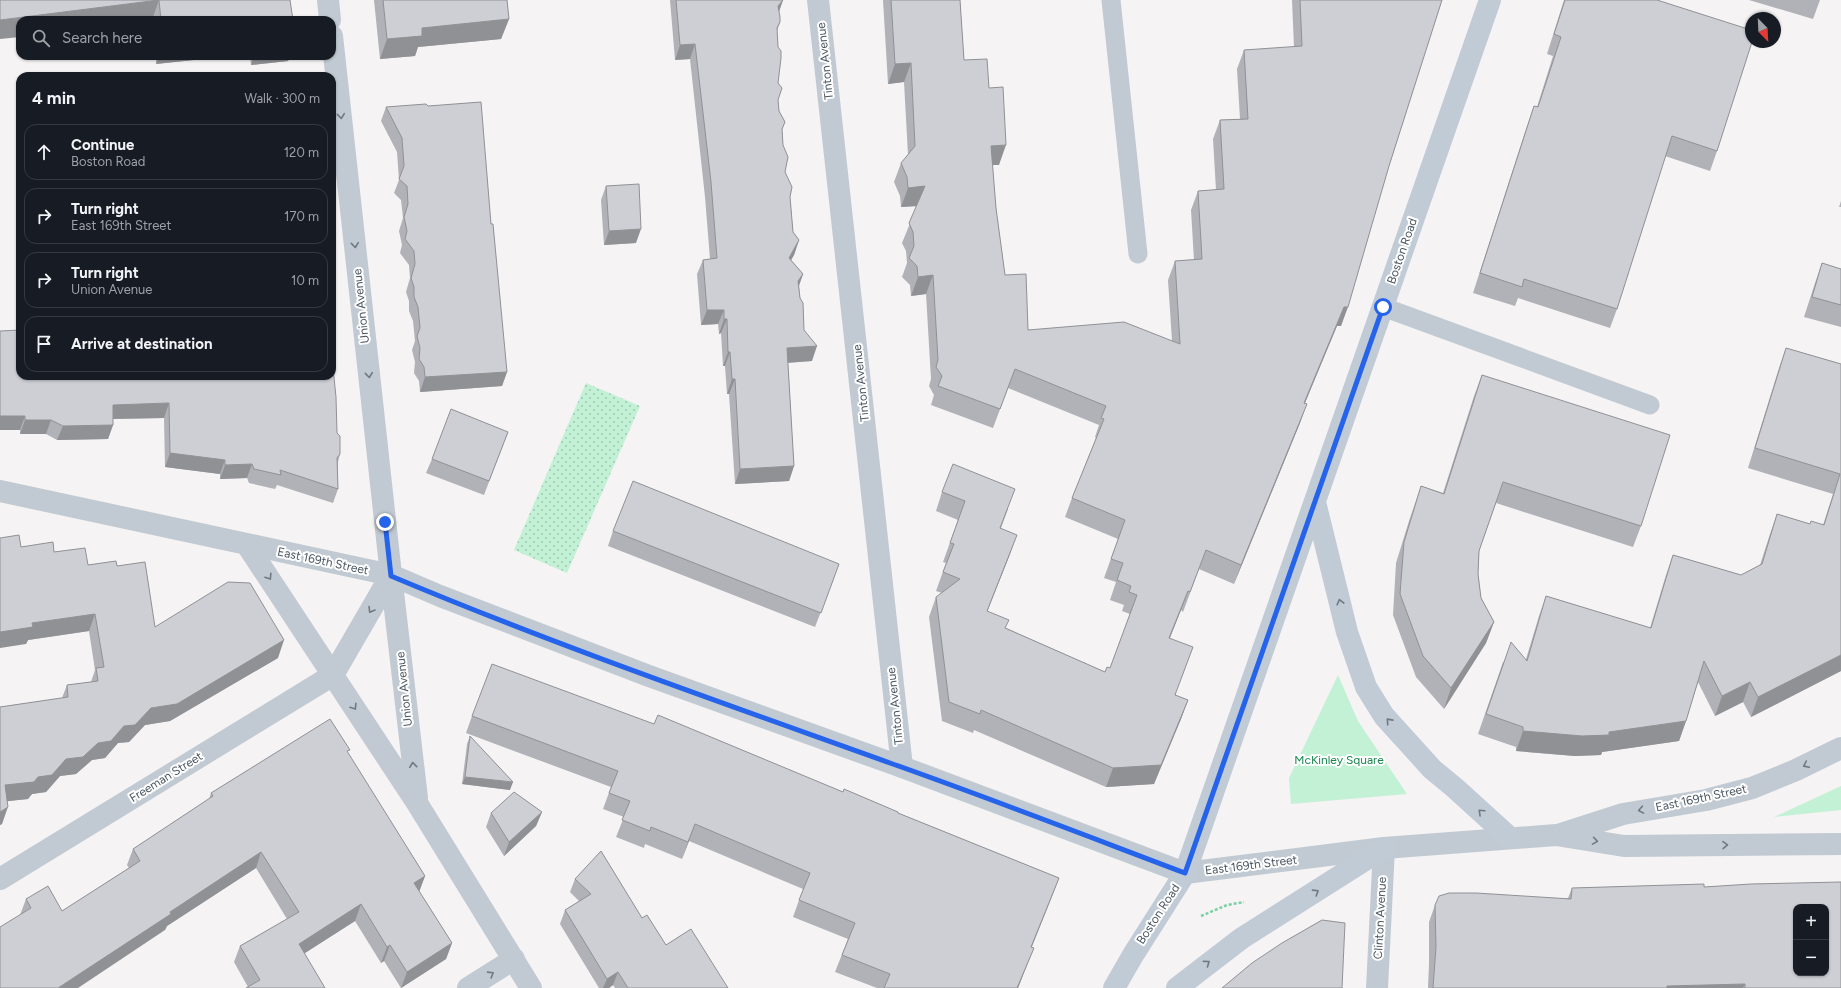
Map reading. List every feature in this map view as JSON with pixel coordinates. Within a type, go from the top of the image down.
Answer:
[{"type":"main road","name":"Boston Road","points":[[1114,988],[1185,873],[1490,0]]},
{"type":"main road","points":[[1315,502],[1348,632],[1366,687],[1384,716],[1432,768],[1510,838]]},
{"type":"main road","points":[[1177,988],[1242,938],[1384,848]]},
{"type":"street","points":[[328,0],[330,16]]},
{"type":"street","name":"Tinton Avenue","points":[[818,0],[902,767]]},
{"type":"street","name":"Union Avenue","points":[[335,60],[336,72]]},
{"type":"street","name":"Union Avenue","points":[[336,73],[417,803]]},
{"type":"street","name":"East 169th Street","points":[[0,491],[391,576],[642,674],[902,767],[1185,873],[1384,848],[1556,835],[1624,846],[1841,844]]},
{"type":"street","name":"Union Avenue","points":[[247,545],[417,803],[531,988]]},
{"type":"street","points":[[333,674],[391,576]]},
{"type":"street","name":"Freeman Street","points":[[0,879],[333,674]]},
{"type":"street","name":"East 169th Street","points":[[1556,835],[1623,814],[1706,800],[1752,788],[1796,770],[1841,748]]},
{"type":"street","name":"Clinton Avenue","points":[[1377,988],[1384,848]]},
{"type":"street","points":[[468,988],[514,959]]},
{"type":"lane","points":[[1111,0],[1138,254]]},
{"type":"lane","points":[[1383,307],[1650,405]]},
{"type":"path","points":[[1201,916],[1227,905],[1249,901]]},
{"type":"green space","points":[[586,383],[640,406],[567,573],[514,550]]},
{"type":"green space","name":"McKinley Square","points":[[1338,675],[1358,721],[1407,794],[1291,804],[1289,778]]},
{"type":"green space","points":[[1841,786],[1841,810],[1774,817]]},
{"type":"building","points":[[0,0],[159,0],[32,16],[16,16],[16,18],[0,20]]},
{"type":"building","points":[[159,0],[290,0],[292,16],[161,16]]},
{"type":"building","points":[[383,0],[507,0],[509,19],[422,28],[422,36],[387,39]]},
{"type":"building","points":[[676,0],[783,0],[778,6],[780,22],[777,28],[778,47],[781,51],[781,58],[778,83],[782,88],[778,100],[779,111],[785,122],[782,129],[783,145],[788,157],[785,172],[792,187],[790,197],[793,232],[799,240],[789,258],[803,274],[798,281],[800,298],[803,303],[804,330],[817,346],[787,348],[794,466],[740,469],[735,379],[732,379],[730,352],[728,352],[727,319],[724,319],[724,310],[707,310],[703,260],[717,258],[711,182],[695,44],[680,45]]},
{"type":"building","points":[[891,0],[960,0],[964,60],[987,59],[989,88],[1003,87],[1006,145],[991,146],[996,208],[1005,275],[1026,274],[1028,330],[1124,322],[1180,344],[1175,261],[1202,259],[1198,191],[1224,189],[1220,120],[1248,119],[1244,50],[1302,46],[1300,0],[1442,0],[1389,166],[1348,307],[1344,307],[1304,403],[1307,404],[1241,565],[1206,550],[1190,592],[1188,591],[1169,638],[1193,647],[1175,695],[1188,700],[1161,765],[1113,768],[981,710],[980,714],[949,702],[936,597],[960,579],[943,572],[954,544],[950,543],[965,501],[942,492],[953,464],[1015,489],[1000,528],[1017,535],[987,611],[1009,620],[1005,628],[1105,672],[1107,667],[1110,668],[1137,595],[1129,592],[1131,586],[1117,580],[1123,563],[1111,559],[1125,520],[1072,498],[1104,419],[1101,418],[1106,406],[1015,369],[1000,409],[938,386],[942,376],[936,367],[938,360],[933,275],[918,277],[917,266],[909,258],[914,246],[913,232],[909,223],[925,186],[908,188],[907,177],[901,163],[915,146],[911,63],[895,64]]},
{"type":"building","points":[[1565,0],[1657,0],[1745,28],[1745,48],[1750,48],[1717,151],[1672,136],[1617,309],[1524,279],[1522,287],[1480,273],[1534,106],[1538,107],[1561,37],[1554,34]]},
{"type":"building","points":[[481,102],[491,224],[493,224],[507,372],[425,377],[424,367],[419,359],[420,348],[417,336],[420,328],[418,307],[414,297],[414,287],[411,278],[415,264],[414,251],[405,239],[407,231],[404,217],[408,204],[407,186],[399,179],[404,166],[402,138],[386,107],[426,104],[428,106]]},
{"type":"building","points":[[639,184],[641,229],[609,231],[606,186]]},
{"type":"building","points":[[1822,263],[1841,269],[1841,305],[1812,297]]},
{"type":"building","points":[[16,330],[16,380],[334,380],[337,433],[340,436],[340,454],[337,458],[338,489],[280,470],[281,475],[254,469],[252,464],[225,465],[225,460],[170,453],[169,403],[113,405],[113,425],[63,426],[51,420],[25,420],[25,416],[0,416],[0,331]]},
{"type":"building","points":[[1786,348],[1841,364],[1841,655],[1758,697],[1750,682],[1722,696],[1704,661],[1686,721],[1609,732],[1609,735],[1582,736],[1523,731],[1523,727],[1486,714],[1511,642],[1527,661],[1546,596],[1651,628],[1673,555],[1741,575],[1762,564],[1777,514],[1810,524],[1811,521],[1824,525],[1840,474],[1755,448]]},
{"type":"building","points":[[1482,375],[1670,435],[1641,526],[1503,482],[1479,551],[1478,574],[1481,598],[1494,622],[1451,688],[1423,656],[1400,594],[1404,542],[1421,486],[1444,494]]},
{"type":"building","points":[[451,409],[508,432],[489,481],[432,459]]},
{"type":"building","points":[[633,481],[839,564],[821,613],[613,531]]},
{"type":"building","points":[[19,535],[21,547],[53,542],[54,552],[85,548],[88,565],[116,561],[117,566],[145,562],[155,627],[228,582],[250,583],[284,640],[177,704],[151,708],[135,725],[124,726],[111,741],[98,743],[83,757],[66,759],[52,775],[38,777],[34,782],[5,785],[8,807],[0,812],[0,707],[68,697],[67,685],[98,681],[96,668],[104,667],[95,614],[32,623],[33,627],[0,632],[0,538]]},
{"type":"building","points":[[492,664],[654,724],[658,715],[843,792],[844,789],[898,813],[1059,878],[1031,947],[1034,948],[1017,988],[884,988],[890,974],[842,955],[855,923],[799,900],[810,873],[695,824],[688,842],[651,827],[650,831],[622,820],[630,801],[609,793],[618,771],[472,716]]},
{"type":"building","points":[[330,719],[350,750],[347,751],[425,876],[414,883],[452,943],[407,972],[390,945],[387,947],[361,904],[299,944],[325,988],[246,988],[260,980],[240,946],[299,912],[261,852],[170,912],[171,914],[58,988],[0,988],[0,927],[31,908],[26,899],[48,886],[62,911],[140,861],[133,849],[213,796],[211,793]]},
{"type":"building","points":[[470,736],[513,782],[465,777]]},
{"type":"building","points":[[514,792],[542,812],[509,842],[491,813]]},
{"type":"building","points":[[601,851],[642,918],[647,915],[666,945],[691,929],[728,988],[628,988],[618,972],[607,979],[565,910],[591,894],[575,879]]},
{"type":"building","points":[[1841,882],[1841,988],[1745,988],[1745,984],[1667,986],[1667,988],[1433,988],[1436,947],[1435,905],[1439,896],[1449,893],[1476,893],[1571,899],[1572,888],[1704,884],[1704,887],[1751,884]]},
{"type":"building","points":[[1322,920],[1345,923],[1342,988],[1222,988],[1252,963],[1282,943]]},
{"type":"route","points":[[385,522],[391,576],[649,676],[902,767],[1185,873],[1383,307]]}]
